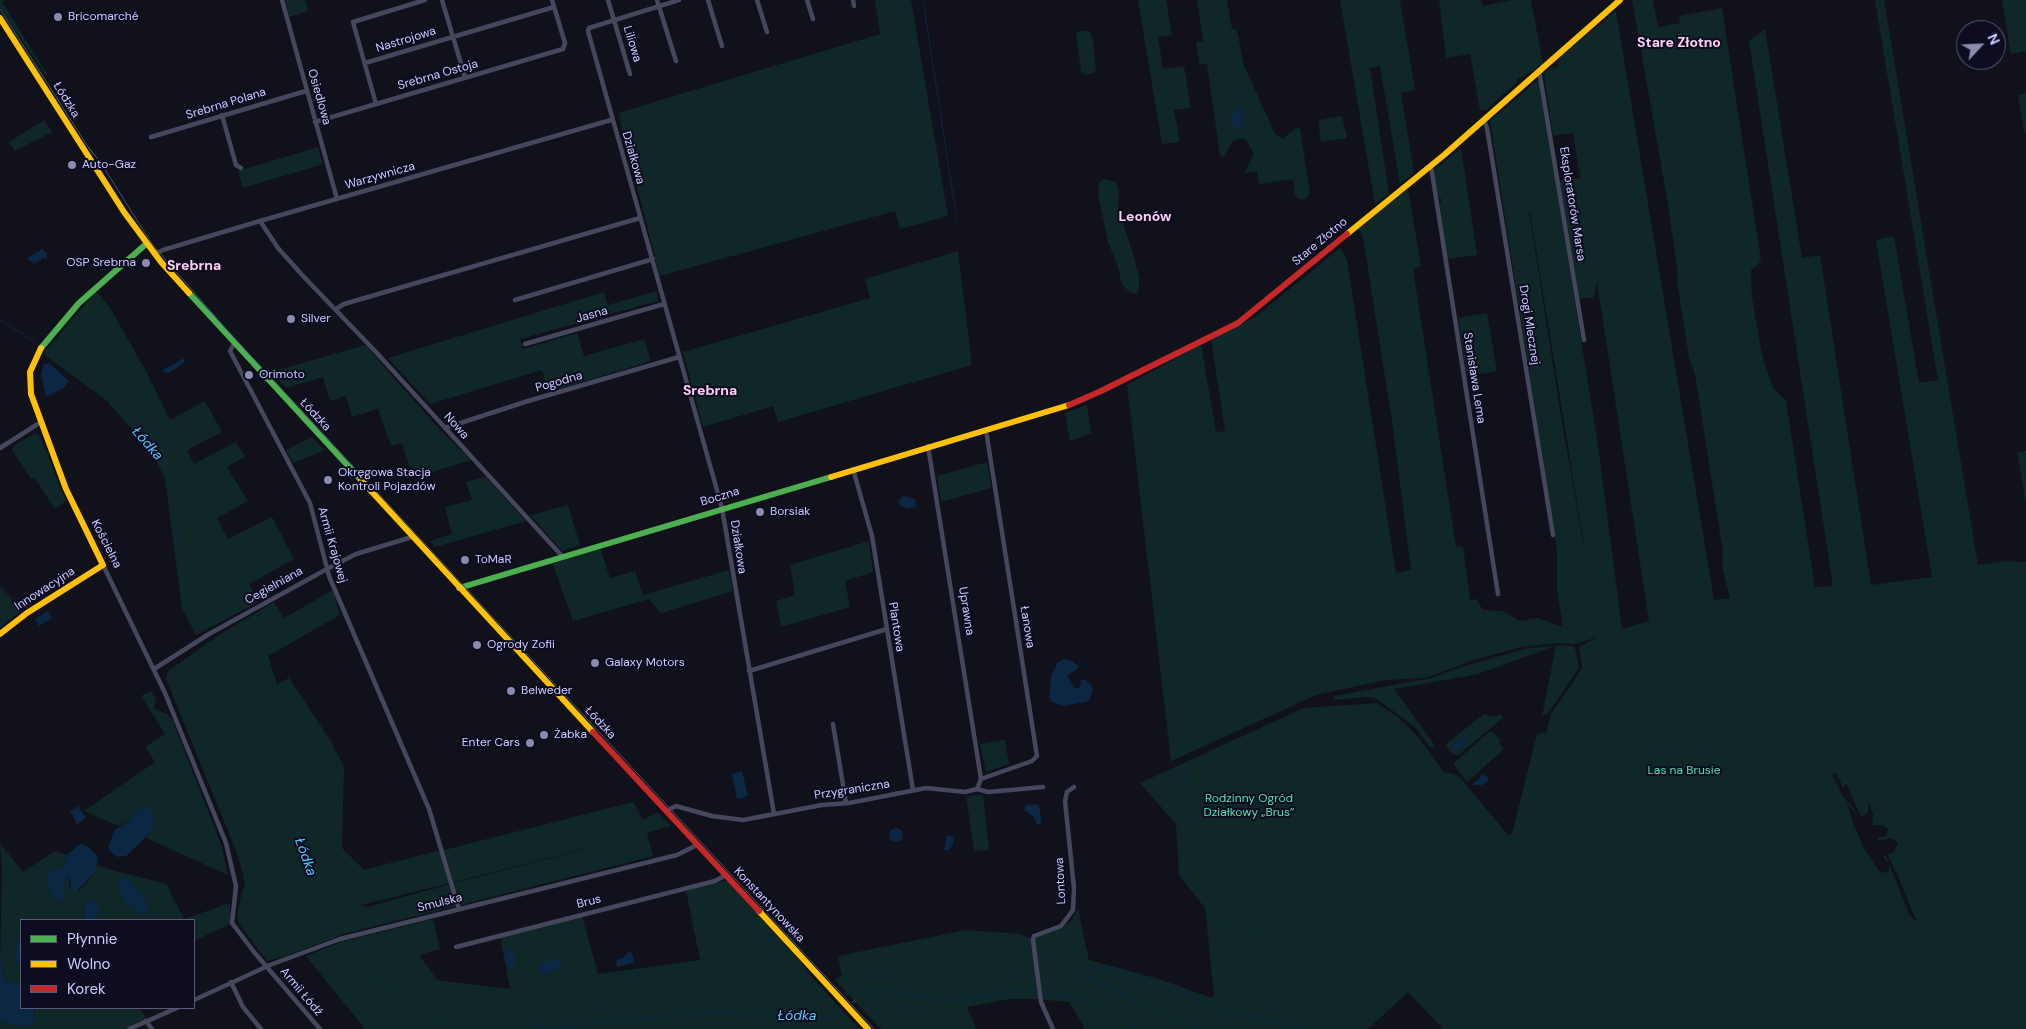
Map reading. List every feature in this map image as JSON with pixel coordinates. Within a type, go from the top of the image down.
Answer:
[{"type":"street","name":"Osiedlowa","points":[[282,0],[337,199]]},
{"type":"street","points":[[376,104],[353,22],[426,0]]},
{"type":"street","name":"Nastrojowa","points":[[442,0],[464,78]]},
{"type":"street","points":[[552,0],[554,7]]},
{"type":"street","name":"Liliowa","points":[[608,0],[630,74]]},
{"type":"street","points":[[657,0],[676,61]]},
{"type":"street","points":[[614,20],[679,0]]},
{"type":"street","points":[[708,0],[722,46]]},
{"type":"street","points":[[757,0],[767,32]]},
{"type":"street","points":[[807,0],[813,19]]},
{"type":"street","name":"Stare Złotno","points":[[987,430],[1080,401],[1238,323],[1431,166],[1620,0]]},
{"type":"street","name":"Nastrojowa","points":[[364,63],[554,7]]},
{"type":"street","name":"Srebrna Ostoja","points":[[315,122],[562,49],[565,46],[554,7]]},
{"type":"street","name":"Łódzka","points":[[0,18],[154,254],[234,344],[652,796]]},
{"type":"street","name":"Działkowa","points":[[614,20],[588,29],[722,508],[774,814]]},
{"type":"street","name":"Eksploratorów Marsa","points":[[1538,73],[1584,340]]},
{"type":"street","name":"Srebrna Polana","points":[[151,137],[306,90]]},
{"type":"street","points":[[222,115],[236,165],[241,168]]},
{"type":"street","name":"Warzywnicza","points":[[154,254],[260,221],[612,120]]},
{"type":"street","name":"Drogi Mlecznej","points":[[1484,120],[1488,128],[1553,535]]},
{"type":"street","name":"Stanisława Lema","points":[[1431,166],[1498,594]]},
{"type":"street","points":[[336,310],[344,304],[640,218]]},
{"type":"street","name":"Nowa","points":[[260,221],[278,248],[562,556]]},
{"type":"street","name":"Kościelna","points":[[146,244],[87,295],[39,350],[30,379],[31,394],[66,489],[154,669],[226,843],[236,886]]},
{"type":"street","points":[[515,300],[653,259]]},
{"type":"street","name":"Jasna","points":[[525,344],[664,304]]},
{"type":"street","name":"Armii Krajowej","points":[[234,344],[230,351],[310,503],[329,576],[430,812],[459,909]]},
{"type":"street","name":"Pogodna","points":[[445,428],[528,401],[679,357]]},
{"type":"street","points":[[0,448],[41,422]]},
{"type":"street","name":"Boczna","points":[[460,588],[928,446],[987,430]]},
{"type":"street","name":"Łanowa","points":[[982,779],[1032,761],[1037,756],[987,430]]},
{"type":"street","name":"Uprawna","points":[[928,446],[982,779]]},
{"type":"street","name":"Plantowa","points":[[853,469],[872,536],[913,790]]},
{"type":"street","name":"Cegielniana","points":[[154,669],[210,634],[356,554],[412,537]]},
{"type":"street","name":"Innowacyjna","points":[[0,634],[27,613],[103,565]]},
{"type":"street","points":[[749,671],[887,629]]},
{"type":"street","points":[[833,724],[846,803]]},
{"type":"street","points":[[977,789],[982,779]]},
{"type":"street","name":"Przygraniczna","points":[[666,811],[676,806],[730,819],[846,803],[926,788],[969,792],[977,789],[988,792],[1042,787]]},
{"type":"street","name":"Lontowa","points":[[1053,1029],[1040,998],[1034,936],[1061,926],[1071,914],[1074,904],[1065,801],[1067,792],[1074,787]]},
{"type":"street","name":"Konstantynowska","points":[[652,796],[868,1029]]},
{"type":"street","name":"Smulska","points":[[195,1000],[231,982],[340,939],[677,855],[697,845]]},
{"type":"street","name":"Brus","points":[[456,947],[719,880],[726,875]]},
{"type":"street","name":"Armii Łódź","points":[[236,886],[232,923],[320,1029]]},
{"type":"street","points":[[231,982],[243,1006],[260,1029]]},
{"type":"street","points":[[129,1029],[175,1009]]},
{"type":"street","points":[[146,1022],[152,1029]]},
{"type":"green space","points":[[0,0],[6,0],[2,2],[46,75],[0,7]]},
{"type":"green space","points":[[285,0],[305,0],[308,11],[289,17]]},
{"type":"green space","points":[[875,0],[911,0],[948,216],[900,229],[895,211],[660,276],[618,113],[880,34]]},
{"type":"green space","points":[[1138,0],[1166,0],[1172,35],[1158,37],[1163,69],[1184,66],[1191,108],[1174,110],[1180,142],[1162,144]]},
{"type":"green space","points":[[1197,0],[1227,0],[1232,29],[1236,29],[1238,35],[1243,63],[1275,134],[1283,139],[1294,129],[1300,128],[1310,193],[1306,199],[1299,199],[1295,195],[1293,179],[1259,184],[1257,171],[1244,173],[1254,154],[1246,140],[1240,138],[1233,141],[1223,158],[1220,155],[1207,64],[1199,64],[1196,42],[1203,41]]},
{"type":"green space","points":[[1340,0],[1405,0],[1400,1],[1415,90],[1401,93],[1414,173],[1400,184],[1380,66],[1370,68],[1389,194],[1375,204]]},
{"type":"green space","points":[[1439,0],[1481,0],[1483,6],[1512,0],[1531,0],[1543,64],[1523,77],[1517,78],[1517,82],[1486,110],[1480,110],[1470,54],[1446,58]]},
{"type":"green space","points":[[1632,0],[1653,0],[1658,27],[1680,23],[1679,16],[1722,8],[1761,260],[1751,270],[1752,298],[1762,355],[1773,388],[1786,401],[1815,587],[1833,586],[1749,41],[1765,29],[1802,258],[1820,255],[1871,585],[1932,577],[1876,240],[1894,236],[1919,383],[1938,380],[1875,0],[1884,0],[1978,565],[2006,561],[2026,562],[2026,1029],[1443,1029],[1408,992],[1368,1029],[1085,1029],[1069,1002],[1010,999],[967,1007],[975,1029],[881,1029],[835,980],[842,976],[838,956],[966,930],[1020,934],[1030,938],[1064,927],[1072,920],[1078,908],[1089,960],[1159,979],[1212,998],[1214,995],[1205,908],[1179,875],[1176,824],[1140,783],[1304,708],[1376,703],[1398,717],[1418,737],[1444,772],[1458,775],[1508,835],[1512,834],[1537,734],[1546,733],[1551,714],[1581,670],[1582,664],[1579,647],[1598,637],[1575,644],[1558,643],[1522,647],[1477,659],[1425,678],[1385,680],[1316,695],[1171,761],[1127,385],[1201,344],[1216,432],[1225,431],[1211,339],[1254,318],[1340,248],[1347,260],[1396,573],[1411,570],[1393,428],[1363,237],[1358,229],[1408,189],[1421,266],[1413,269],[1456,547],[1463,546],[1470,600],[1476,599],[1483,610],[1502,611],[1520,621],[1538,618],[1563,627],[1557,590],[1557,550],[1490,121],[1539,79],[1598,445],[1622,629],[1649,621],[1597,282],[1594,297],[1579,299],[1560,181],[1580,178],[1573,133],[1553,136],[1544,74],[1551,67],[1554,69],[1557,67],[1560,57],[1616,11],[1714,600],[1730,598],[1722,566],[1723,553],[1695,374],[1689,358],[1668,204]],"holes":[[[1530,212],[1587,564],[1562,422]],[[1836,773],[1843,787],[1846,784],[1860,815],[1863,816],[1868,812],[1869,803],[1873,814],[1872,825],[1882,825],[1888,829],[1886,836],[1877,838],[1879,841],[1891,838],[1898,843],[1894,852],[1883,857],[1889,864],[1889,871],[1882,873],[1879,871],[1865,850],[1853,823],[1847,803],[1857,815],[1856,812],[1842,795],[1832,774]],[[1888,855],[1916,921],[1910,916],[1886,856]]]},
{"type":"green space","points":[[2002,0],[2026,0],[2026,55],[2025,51],[2011,54]]},
{"type":"green space","points":[[0,11],[12,30],[44,77],[41,78]]},
{"type":"green space","points":[[1089,31],[1093,39],[1096,72],[1086,75],[1081,72],[1076,33]]},
{"type":"green space","points":[[2026,93],[2026,133],[2024,133],[2018,95]]},
{"type":"green space","points":[[1342,116],[1347,138],[1321,142],[1318,120]]},
{"type":"green space","points":[[44,120],[52,132],[15,151],[9,142]]},
{"type":"green space","points":[[318,147],[323,164],[243,188],[238,171]]},
{"type":"green space","points":[[1461,148],[1477,255],[1447,259],[1439,203],[1441,203],[1441,198],[1438,198],[1434,170]]},
{"type":"green space","points":[[1103,179],[1116,182],[1119,190],[1118,208],[1139,278],[1137,294],[1131,293],[1122,285],[1118,267],[1108,242],[1098,194],[1099,183]]},
{"type":"green space","points":[[958,251],[972,365],[778,422],[773,406],[703,427],[683,352],[870,298],[865,279]]},
{"type":"green space","points":[[96,291],[109,306],[145,369],[170,420],[205,401],[222,432],[187,450],[194,464],[236,442],[245,457],[227,467],[248,501],[217,518],[228,539],[272,517],[294,559],[249,584],[258,602],[196,635],[182,608],[165,479],[152,452],[106,400],[43,354]]},
{"type":"green space","points":[[657,291],[658,301],[520,339],[523,349],[577,333],[584,356],[644,339],[651,361],[549,392],[542,370],[430,404],[388,358],[604,292],[608,305]]},
{"type":"green space","points":[[1487,313],[1497,371],[1467,376],[1458,318]]},
{"type":"green space","points":[[365,345],[441,431],[471,460],[413,478],[402,443],[391,446],[378,409],[352,417],[346,396],[330,401],[323,377],[286,388],[269,370],[282,369]]},
{"type":"green space","points":[[1087,405],[1091,433],[1070,441],[1065,413]]},
{"type":"green space","points":[[35,433],[40,436],[66,501],[55,509],[34,477],[31,479],[12,450],[13,446]]},
{"type":"green space","points":[[312,437],[325,450],[293,463],[286,450]]},
{"type":"green space","points":[[2026,451],[2026,505],[2017,452]]},
{"type":"green space","points":[[987,462],[991,488],[941,502],[937,476]]},
{"type":"green space","points":[[486,477],[526,521],[435,547],[430,541],[452,534],[445,507],[472,500],[466,482]]},
{"type":"green space","points":[[568,505],[580,545],[562,551],[530,515]]},
{"type":"green space","points":[[869,541],[873,572],[845,581],[850,607],[781,627],[776,601],[795,595],[790,565]]},
{"type":"green space","points":[[600,548],[610,578],[635,571],[643,595],[729,570],[733,591],[661,613],[649,599],[573,621],[552,562]]},
{"type":"green space","points":[[0,588],[22,610],[0,628]]},
{"type":"green space","points":[[333,590],[340,615],[268,656],[277,684],[289,678],[330,740],[344,767],[342,848],[364,870],[441,850],[444,867],[448,871],[450,883],[361,905],[367,907],[451,884],[456,906],[344,934],[284,957],[267,961],[239,924],[237,915],[243,888],[245,889],[243,873],[235,848],[166,679],[168,671],[216,637],[274,602],[284,618]]},
{"type":"green space","points":[[1556,645],[1573,646],[1575,648],[1579,668],[1549,712],[1542,717]]},
{"type":"green space","points":[[1555,646],[1478,674],[1394,689],[1436,747],[1430,747],[1415,727],[1377,699],[1367,697],[1333,700],[1334,696],[1431,678],[1464,666],[1529,648]]},
{"type":"green space","points":[[151,691],[156,700],[154,709],[168,714],[173,721],[222,847],[228,875],[146,838],[152,831],[139,809],[131,819],[119,826],[84,811],[155,762],[145,747],[165,734],[141,696]]},
{"type":"green space","points":[[1484,714],[1493,717],[1501,714],[1503,718],[1457,756],[1449,751],[1446,744]]},
{"type":"green space","points":[[1489,732],[1493,732],[1501,741],[1499,743],[1504,749],[1467,782],[1454,763]]},
{"type":"green space","points":[[1005,740],[1009,764],[986,772],[980,744]]},
{"type":"green space","points":[[983,795],[989,850],[974,851],[966,796]]},
{"type":"green space","points":[[633,802],[643,820],[658,812],[671,826],[647,833],[653,856],[461,905],[454,883],[631,837],[454,882],[444,850]]},
{"type":"green space","points":[[0,843],[23,872],[55,851],[67,855],[63,868],[49,873],[64,899],[65,880],[68,877],[71,889],[79,891],[90,879],[97,866],[166,884],[184,919],[96,919],[99,912],[83,910],[84,919],[20,919],[20,939],[17,944],[15,959],[20,967],[20,985],[4,980],[2,962],[0,963],[2,868]]},
{"type":"green space","points":[[727,881],[796,956],[812,977],[859,1029],[365,1029],[306,956],[341,942],[433,919],[440,949],[419,955],[437,980],[510,989],[500,936],[582,916],[598,974],[700,960],[686,891]]},
{"type":"green space","points":[[230,903],[230,924],[195,941],[195,919],[184,919]]},
{"type":"green space","points":[[34,1009],[140,1009],[147,1019],[124,1029],[0,1029],[0,1020],[35,1020]]},
{"type":"water","points":[[1236,109],[1241,109],[1243,126],[1237,130],[1230,119]]},
{"type":"water","points":[[42,249],[47,253],[47,259],[43,258],[34,264],[27,258]]},
{"type":"water","points":[[184,358],[185,362],[168,373],[161,371]]},
{"type":"water","points":[[44,364],[50,364],[69,381],[64,388],[46,397],[41,374]]},
{"type":"water","points":[[903,496],[915,499],[916,507],[908,509],[902,507],[898,502]]},
{"type":"water","points":[[48,611],[52,618],[39,626],[35,619]]},
{"type":"water","points":[[1064,659],[1071,660],[1080,667],[1067,676],[1074,688],[1080,688],[1081,680],[1084,679],[1090,684],[1093,690],[1089,701],[1064,706],[1052,702],[1049,697],[1051,676],[1058,662]]},
{"type":"water","points":[[1464,734],[1468,741],[1458,749],[1453,749],[1453,743]]},
{"type":"water","points":[[742,771],[748,796],[737,799],[732,774]]},
{"type":"water","points":[[1484,774],[1488,777],[1488,781],[1482,785],[1473,785],[1474,782],[1479,780],[1480,776]]},
{"type":"water","points":[[1037,804],[1042,823],[1037,825],[1034,817],[1024,810],[1026,805]]},
{"type":"water","points":[[78,806],[86,818],[77,824],[70,811]]},
{"type":"water","points":[[150,807],[154,816],[152,831],[126,856],[118,857],[112,853],[108,848],[114,831],[131,819],[139,809]]},
{"type":"water","points":[[896,828],[901,830],[903,835],[901,840],[896,842],[891,840],[889,835],[891,830]]},
{"type":"water","points":[[947,835],[953,837],[953,845],[949,850],[944,850]]},
{"type":"water","points":[[80,844],[87,846],[96,854],[98,861],[94,873],[77,891],[71,889],[70,880],[67,877],[65,880],[64,901],[56,901],[51,895],[48,880],[49,873],[63,867],[67,855]]},
{"type":"water","points":[[123,878],[127,878],[134,884],[144,896],[148,910],[143,915],[125,902],[117,887],[118,882]]},
{"type":"water","points":[[93,900],[99,906],[99,912],[96,919],[84,919],[84,906]]},
{"type":"water","points":[[20,939],[20,967],[15,959],[17,944]]},
{"type":"water","points":[[509,948],[514,952],[515,957],[515,965],[512,969],[507,967],[505,958],[505,951]]},
{"type":"water","points":[[629,951],[632,953],[634,963],[617,967],[616,960],[623,958]]},
{"type":"water","points":[[555,959],[563,963],[561,966],[547,974],[539,974],[539,964]]},
{"type":"water","points":[[2,962],[4,980],[20,985],[20,1009],[33,1009],[35,1020],[31,1026],[12,1025],[0,1020],[0,963]]},
{"type":"waterway","points":[[923,0],[957,221]]},
{"type":"waterway","name":"Łódka","points":[[0,320],[35,342]]},
{"type":"waterway","name":"Łódka","points":[[45,350],[101,391],[166,467],[172,485],[184,605],[199,631]]},
{"type":"waterway","points":[[0,586],[19,604]]},
{"type":"waterway","name":"Łódka","points":[[206,642],[235,685],[256,742],[276,779],[338,949],[349,961],[454,1029]]},
{"type":"waterway","points":[[1184,792],[1186,767]]},
{"type":"waterway","points":[[1183,810],[1182,846],[1186,882],[1258,972]]},
{"type":"waterway","points":[[1229,1029],[1277,962],[1275,948],[1262,937],[1230,924]]},
{"type":"waterway","points":[[864,954],[864,995]]},
{"type":"waterway","points":[[1089,966],[1122,972],[1162,984],[1229,1011],[1302,1029]]},
{"type":"waterway","points":[[1089,977],[1200,1029]]},
{"type":"waterway","name":"Łódka","points":[[849,1005],[860,996],[871,992],[883,991],[953,1001],[1024,990],[1085,999],[1136,1029]]},
{"type":"waterway","name":"Łódka","points":[[533,1029],[715,1012],[813,1019],[826,1018],[846,1008]]},
{"type":"tram line","points":[[0,9],[92,153]]},
{"type":"tram line","points":[[89,148],[101,163],[152,244],[227,330],[874,1029]]},
{"type":"traffic: fast","points":[[41,348],[79,303],[146,244]]},
{"type":"traffic: fast","points":[[189,293],[361,480]]},
{"type":"traffic: fast","points":[[459,588],[831,477]]},
{"type":"traffic: slow","points":[[1347,234],[1444,155],[1620,0]]},
{"type":"traffic: slow","points":[[0,18],[124,212],[161,262],[189,293]]},
{"type":"traffic: slow","points":[[0,634],[27,613],[103,565],[66,489],[31,394],[30,372],[41,348]]},
{"type":"traffic: slow","points":[[831,477],[1069,405]]},
{"type":"traffic: slow","points":[[361,480],[593,732]]},
{"type":"traffic: slow","points":[[759,911],[868,1029]]},
{"type":"traffic: jam","points":[[1069,405],[1238,323],[1347,234]]},
{"type":"traffic: jam","points":[[593,732],[759,911]]},
{"type":"place","name":"Bricomarché","points":[[58,17]]},
{"type":"place","name":"Auto-Gaz","points":[[72,165]]},
{"type":"place","name":"OSP Srebrna","points":[[146,263]]},
{"type":"place","name":"Silver","points":[[291,319]]},
{"type":"place","name":"Orimoto","points":[[249,375]]},
{"type":"place","name":"Okręgowa Stacja Kontroli Pojazdów","points":[[328,480]]},
{"type":"place","name":"Borsiak","points":[[760,512]]},
{"type":"place","name":"ToMaR","points":[[465,560]]},
{"type":"place","name":"Ogrody Zofii","points":[[477,645]]},
{"type":"place","name":"Galaxy Motors","points":[[595,663]]},
{"type":"place","name":"Belweder","points":[[511,691]]},
{"type":"place","name":"Żabka","points":[[544,735]]},
{"type":"place","name":"Enter Cars","points":[[530,743]]},
{"type":"district","name":"Stare Złotno","points":[[1679,43]]},
{"type":"district","name":"Leonów","points":[[1145,217]]},
{"type":"district","name":"Srebrna","points":[[194,266]]},
{"type":"district","name":"Srebrna","points":[[710,391]]},
{"type":"park label","name":"Las na Brusie","points":[[1684,771]]},
{"type":"park label","name":"Rodzinny Ogród Działkowy „Brus”","points":[[1249,806]]}]
